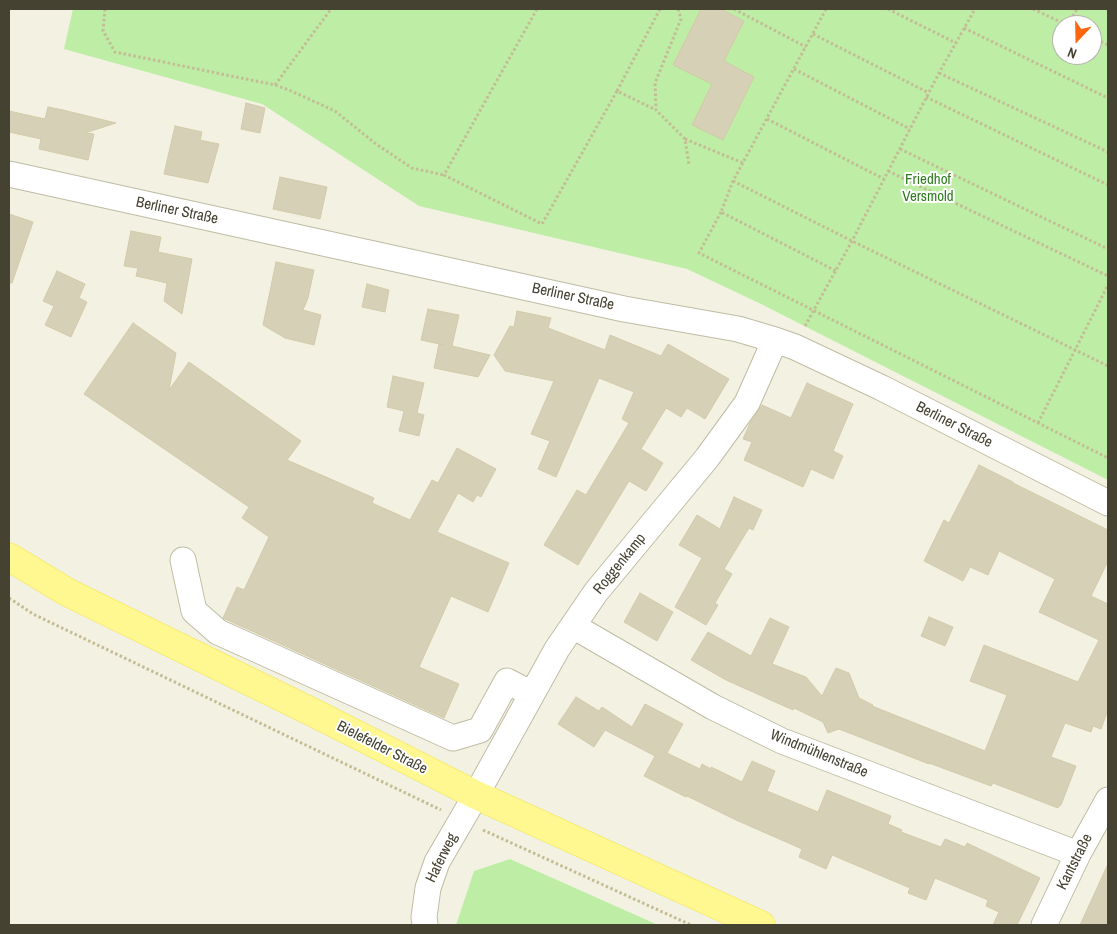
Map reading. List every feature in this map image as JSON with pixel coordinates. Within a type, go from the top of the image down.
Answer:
[{"type":"main road","name":"Bielefelder Straße","points":[[9,557],[67,592],[476,795],[761,925]]},
{"type":"street","name":"Berliner Straße","points":[[9,174],[624,309],[738,329],[785,344],[882,388],[1108,503]]},
{"type":"street","name":"Roggenkamp","points":[[476,795],[556,649],[596,592],[707,458],[747,403],[785,344]]},
{"type":"street","points":[[183,560],[194,611],[218,632],[453,738],[480,730],[506,681],[532,694]]},
{"type":"street","name":"Windmühlenstraße","points":[[573,626],[713,707],[782,741],[1078,854]]},
{"type":"street","name":"Haferweg","points":[[425,925],[424,917],[428,888],[437,862],[476,795]]},
{"type":"street","name":"Kantstraße","points":[[1044,925],[1078,854],[1108,800]]},
{"type":"path","points":[[105,9],[103,31],[115,52],[275,85],[335,111],[376,144],[412,168],[444,175],[542,224],[617,91],[660,9]]},
{"type":"path","points":[[275,85],[331,9]]},
{"type":"path","points":[[444,175],[537,9]]},
{"type":"path","points":[[656,110],[655,83],[681,19],[678,9]]},
{"type":"path","points":[[734,9],[806,47]]},
{"type":"path","points":[[826,9],[743,163],[721,212],[699,253],[1108,458]]},
{"type":"path","points":[[888,9],[956,43]]},
{"type":"path","points":[[785,344],[812,311],[836,271],[939,73],[975,9]]},
{"type":"path","points":[[1033,9],[1052,18]]},
{"type":"path","points":[[964,28],[1108,98]]},
{"type":"path","points":[[812,34],[929,93]]},
{"type":"path","points":[[794,69],[910,129]]},
{"type":"path","points":[[939,73],[1108,152]]},
{"type":"path","points":[[617,91],[656,110],[685,139],[743,163]]},
{"type":"path","points":[[926,98],[1108,184]]},
{"type":"path","points":[[767,119],[884,179]]},
{"type":"path","points":[[685,139],[689,165]]},
{"type":"path","points":[[900,148],[1108,249]]},
{"type":"path","points":[[888,171],[1108,276]]},
{"type":"path","points":[[734,181],[1108,366]]},
{"type":"path","points":[[721,212],[836,271]]},
{"type":"path","points":[[1038,423],[1108,285]]},
{"type":"path","points":[[9,598],[33,614],[462,820],[691,925]]},
{"type":"green space","name":"Friedhof Versmold","points":[[73,9],[1108,9],[1108,480],[761,304],[687,269],[419,206],[262,104],[64,49]]},
{"type":"green space","points":[[510,859],[658,925],[456,925],[474,871]]},
{"type":"building","points":[[701,9],[721,9],[744,21],[724,61],[754,77],[723,140],[692,125],[712,84],[673,65]]},
{"type":"building","points":[[246,103],[265,108],[260,133],[241,129]]},
{"type":"building","points":[[48,107],[116,123],[85,133],[94,134],[88,160],[39,149],[41,139],[9,132],[9,111],[45,119]]},
{"type":"building","points":[[175,126],[202,132],[200,140],[219,144],[208,183],[164,174]]},
{"type":"building","points":[[280,177],[327,187],[320,219],[273,209]]},
{"type":"building","points":[[9,214],[33,222],[12,283],[9,283]]},
{"type":"building","points":[[131,231],[161,237],[158,252],[192,259],[182,314],[164,301],[167,283],[136,276],[138,268],[124,266]]},
{"type":"building","points":[[276,262],[314,270],[308,298],[303,310],[321,315],[314,345],[285,338],[263,325]]},
{"type":"building","points":[[57,271],[85,284],[79,298],[87,302],[71,337],[45,325],[54,306],[43,301]]},
{"type":"building","points":[[367,284],[389,290],[385,312],[362,307]]},
{"type":"building","points":[[428,309],[459,315],[452,346],[490,355],[478,377],[434,368],[439,344],[444,345],[421,340]]},
{"type":"building","points":[[517,311],[551,318],[548,328],[605,350],[610,335],[661,356],[668,344],[729,379],[705,419],[687,408],[681,417],[666,408],[641,449],[663,463],[646,491],[629,481],[578,565],[544,545],[577,490],[586,495],[629,423],[622,419],[634,392],[599,378],[556,477],[538,469],[550,441],[531,434],[554,381],[505,371],[494,355],[510,326],[514,327]]},
{"type":"building","points":[[133,323],[176,353],[169,390],[189,362],[301,441],[287,460],[374,498],[372,503],[410,520],[432,480],[438,483],[457,448],[496,469],[481,497],[477,495],[473,502],[458,493],[437,532],[509,563],[488,612],[451,596],[419,667],[459,684],[444,718],[223,618],[237,587],[244,590],[269,537],[242,518],[249,507],[84,394]]},
{"type":"building","points":[[393,376],[424,383],[417,413],[424,415],[419,436],[399,431],[404,411],[387,407]]},
{"type":"building","points":[[807,383],[853,404],[833,451],[843,456],[833,479],[811,469],[803,487],[744,460],[752,442],[743,439],[750,423],[762,405],[791,418]]},
{"type":"building","points":[[979,465],[1108,530],[1108,561],[1091,596],[1108,604],[1108,710],[1101,729],[1093,726],[1091,732],[1065,723],[1051,757],[1076,766],[1061,805],[1058,808],[993,783],[991,786],[929,764],[839,729],[828,733],[823,722],[726,680],[691,660],[708,632],[751,656],[770,618],[789,627],[772,664],[806,677],[822,696],[836,668],[849,673],[859,698],[872,706],[985,751],[1007,695],[970,681],[984,645],[1078,682],[1099,640],[1039,612],[1055,579],[999,551],[988,575],[970,567],[963,581],[924,561],[944,520],[949,523]]},
{"type":"building","points":[[734,497],[762,510],[753,530],[749,528],[724,569],[732,574],[715,603],[718,605],[706,625],[675,607],[702,558],[679,545],[697,515],[720,529]]},
{"type":"building","points":[[640,593],[673,612],[657,641],[624,622]]},
{"type":"building","points":[[929,617],[953,627],[945,646],[921,636]]},
{"type":"building","points":[[576,697],[599,711],[602,707],[632,727],[645,704],[683,724],[667,753],[700,769],[702,764],[742,782],[752,761],[775,771],[767,791],[818,812],[827,790],[891,816],[888,824],[902,830],[901,832],[941,847],[945,839],[965,847],[967,843],[1040,878],[1017,925],[993,925],[999,912],[986,906],[988,900],[935,878],[926,900],[908,893],[910,888],[832,855],[826,869],[799,857],[802,849],[644,776],[655,756],[605,730],[594,747],[558,724]]},
{"type":"building","points":[[1108,864],[1108,925],[1080,925]]}]
